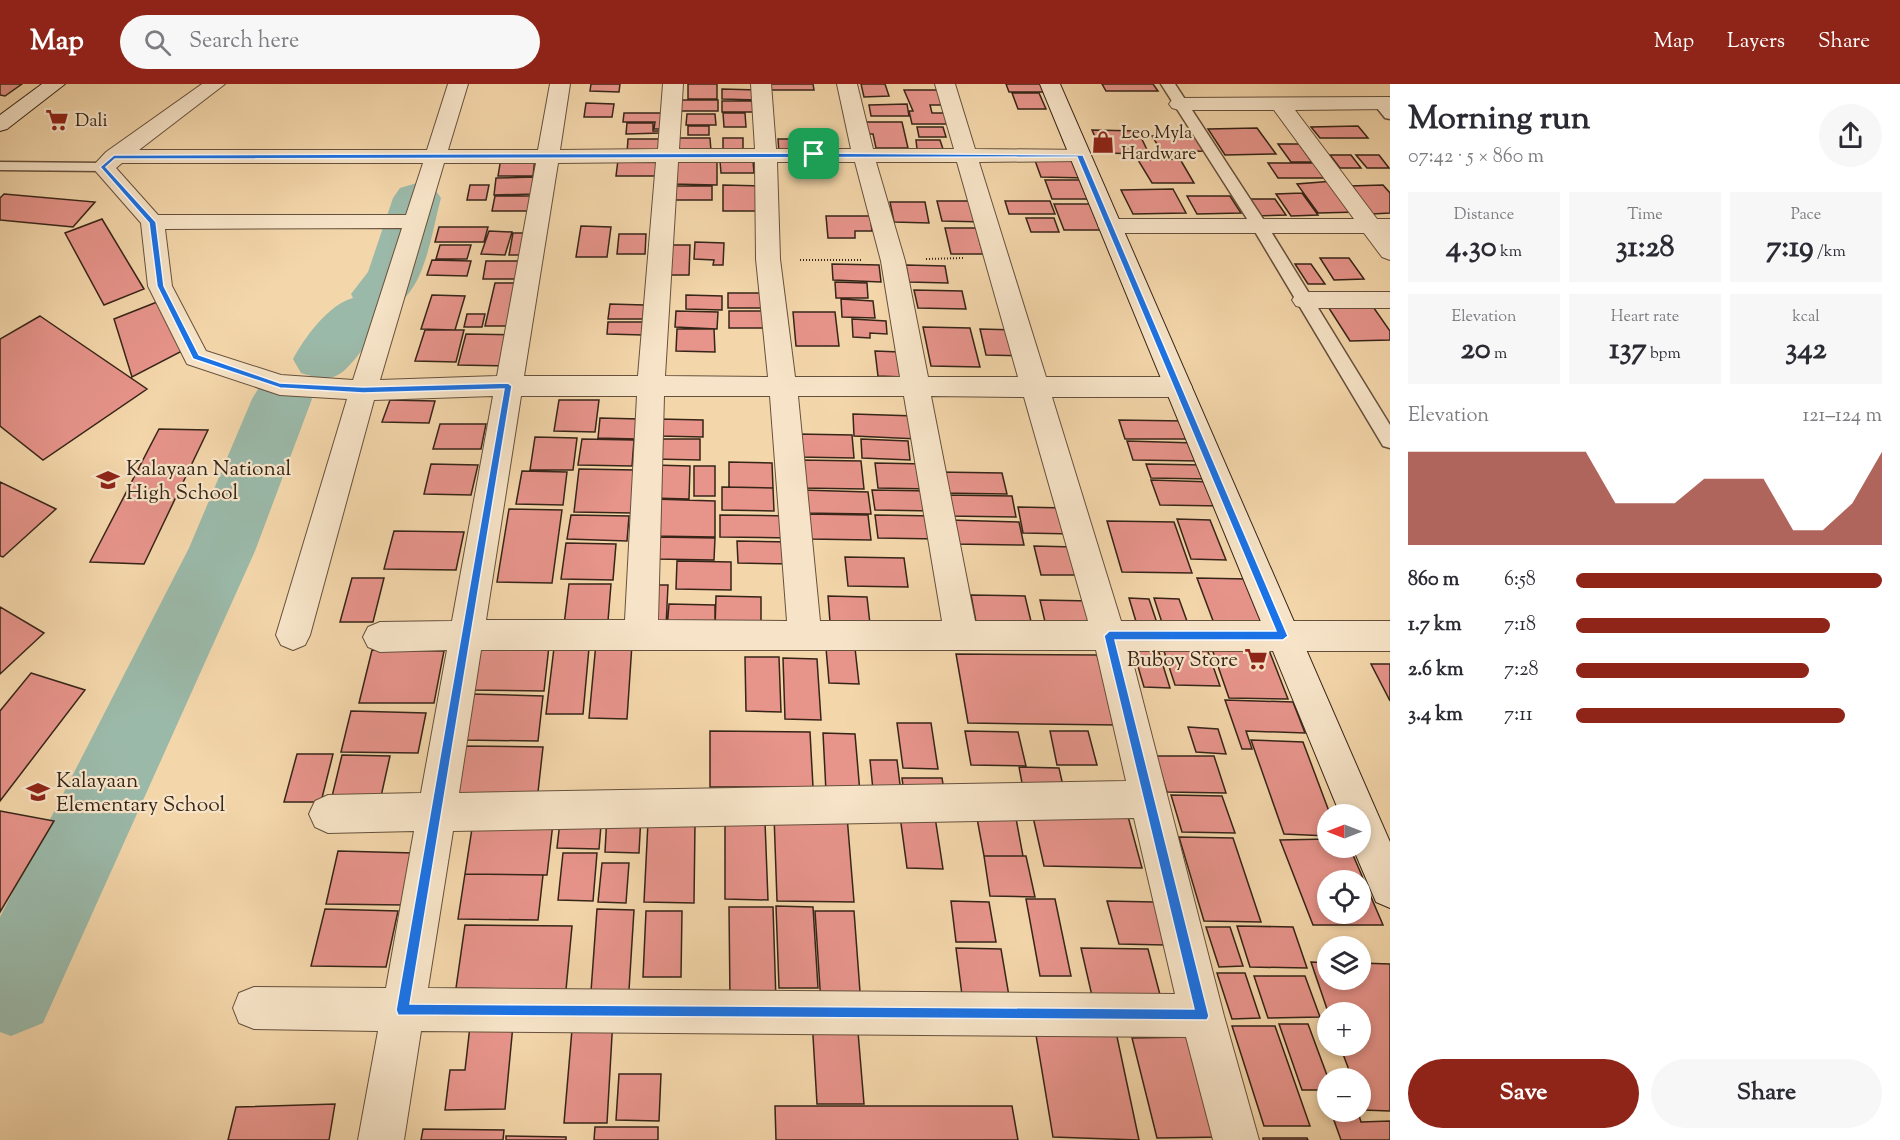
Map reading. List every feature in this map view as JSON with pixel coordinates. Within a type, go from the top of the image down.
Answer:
[{"type":"street","points":[[0,125],[55,84]]},
{"type":"street","points":[[108,162],[213,84]]},
{"type":"street","points":[[293,635],[363,390],[458,84]]},
{"type":"street","points":[[381,1140],[560,84]]},
{"type":"street","points":[[641,635],[651,386],[673,84]]},
{"type":"street","points":[[761,84],[766,156],[768,259],[783,387],[805,635]]},
{"type":"street","points":[[847,84],[863,153],[893,261],[961,635]]},
{"type":"street","points":[[945,84],[1109,636],[1202,1016],[1236,1140]]},
{"type":"street","points":[[1050,84],[1355,804]]},
{"type":"street","points":[[1179,104],[1387,107]]},
{"type":"street","points":[[1281,105],[1380,226],[1390,252]]},
{"type":"street","points":[[108,162],[436,156],[669,157],[863,153],[1080,155]]},
{"type":"street","points":[[108,162],[152,222],[160,286],[196,357],[280,386],[363,390],[508,386],[1178,387]]},
{"type":"street","points":[[152,222],[403,220]]},
{"type":"street","points":[[1110,226],[1380,226]]},
{"type":"street","points":[[1305,300],[1390,300]]},
{"type":"street","points":[[380,637],[466,635],[1390,636]]},
{"type":"street","points":[[328,814],[436,814],[1148,799]]},
{"type":"street","points":[[1371,844],[1390,888]]},
{"type":"street","points":[[254,1008],[1202,1016]]},
{"type":"lane","points":[[1168,84],[1259,225],[1390,441]]},
{"type":"lane","points":[[0,166],[108,162]]},
{"type":"building","points":[[0,84],[22,84],[5,96],[0,95]]},
{"type":"building","points":[[591,84],[620,84],[619,92],[590,91]]},
{"type":"building","points":[[688,84],[717,84],[717,99],[688,99]]},
{"type":"building","points":[[769,84],[813,84],[814,90],[770,90]]},
{"type":"building","points":[[861,84],[885,84],[889,96],[864,97]]},
{"type":"building","points":[[1006,84],[1040,84],[1044,92],[1009,92]]},
{"type":"building","points":[[1102,84],[1153,84],[1158,91],[1106,91]]},
{"type":"building","points":[[722,89],[758,90],[759,100],[722,99]]},
{"type":"building","points":[[904,90],[945,90],[950,105],[930,105],[932,113],[954,113],[957,124],[912,124],[909,111],[913,111]]},
{"type":"building","points":[[1012,93],[1039,93],[1046,109],[1018,109]]},
{"type":"building","points":[[677,100],[718,100],[718,111],[677,111]]},
{"type":"building","points":[[722,101],[758,101],[759,112],[722,112]]},
{"type":"building","points":[[586,103],[614,104],[612,117],[584,117]]},
{"type":"building","points":[[907,104],[909,116],[871,116],[869,105]]},
{"type":"building","points":[[624,113],[668,113],[667,129],[654,129],[655,122],[623,122]]},
{"type":"building","points":[[723,113],[745,113],[746,127],[724,127]]},
{"type":"building","points":[[687,114],[715,114],[716,125],[686,125]]},
{"type":"building","points":[[859,122],[902,122],[908,148],[876,148],[873,134],[862,134]]},
{"type":"building","points":[[627,123],[653,123],[653,131],[662,131],[662,133],[626,134]]},
{"type":"building","points":[[688,126],[709,126],[709,135],[688,135]]},
{"type":"building","points":[[1358,126],[1368,138],[1320,138],[1311,127]]},
{"type":"building","points":[[917,127],[943,127],[946,137],[919,137]]},
{"type":"building","points":[[1257,128],[1276,154],[1225,155],[1208,129]]},
{"type":"building","points":[[1092,130],[1138,131],[1149,154],[1102,153]]},
{"type":"building","points":[[1152,136],[1197,136],[1207,151],[1162,152]]},
{"type":"building","points":[[675,138],[710,138],[711,151],[674,151]]},
{"type":"building","points":[[723,138],[743,138],[743,149],[723,149]]},
{"type":"building","points":[[628,139],[662,139],[662,153],[627,153]]},
{"type":"building","points":[[778,139],[825,139],[827,153],[779,153]]},
{"type":"building","points":[[916,140],[940,140],[943,149],[917,149]]},
{"type":"building","points":[[1278,144],[1299,144],[1312,162],[1291,162]]},
{"type":"building","points":[[1033,155],[1078,156],[1088,178],[1041,177]]},
{"type":"building","points":[[1330,155],[1351,155],[1361,168],[1340,168]]},
{"type":"building","points":[[1356,155],[1379,155],[1389,168],[1367,168]]},
{"type":"building","points":[[501,158],[535,158],[533,176],[498,176]]},
{"type":"building","points":[[672,159],[717,160],[717,185],[671,184]]},
{"type":"building","points":[[1180,159],[1194,183],[1152,183],[1138,160]]},
{"type":"building","points":[[618,160],[658,161],[657,176],[616,176]]},
{"type":"building","points":[[720,161],[753,161],[754,173],[721,173]]},
{"type":"building","points":[[1268,163],[1314,163],[1325,178],[1278,178]]},
{"type":"building","points":[[536,177],[535,194],[494,195],[496,178]]},
{"type":"building","points":[[1045,180],[1088,180],[1096,199],[1052,199]]},
{"type":"building","points":[[1334,181],[1358,212],[1318,213],[1297,184]]},
{"type":"building","points":[[470,185],[489,185],[486,200],[467,200]]},
{"type":"building","points":[[723,185],[764,186],[765,211],[723,211]]},
{"type":"building","points":[[1383,185],[1390,193],[1390,213],[1372,214],[1350,186]]},
{"type":"building","points":[[675,186],[712,186],[712,200],[675,200]]},
{"type":"building","points":[[1173,189],[1186,213],[1133,214],[1121,190]]},
{"type":"building","points":[[1302,193],[1318,215],[1291,216],[1276,194]]},
{"type":"building","points":[[4,194],[95,202],[73,227],[0,220],[0,198]]},
{"type":"building","points":[[495,196],[540,196],[537,211],[492,211]]},
{"type":"building","points":[[1187,196],[1230,196],[1241,213],[1197,214]]},
{"type":"building","points":[[1245,199],[1275,199],[1286,215],[1255,216]]},
{"type":"building","points":[[937,201],[979,201],[985,222],[942,221]]},
{"type":"building","points":[[1005,201],[1050,201],[1055,214],[1009,214]]},
{"type":"building","points":[[890,202],[925,202],[929,223],[894,222]]},
{"type":"building","points":[[1054,204],[1098,204],[1109,230],[1064,230]]},
{"type":"building","points":[[826,216],[870,216],[872,231],[855,231],[855,238],[828,238]]},
{"type":"building","points":[[1026,218],[1054,218],[1059,232],[1031,232]]},
{"type":"building","points":[[102,219],[144,289],[104,305],[65,233]]},
{"type":"building","points":[[581,226],[611,227],[607,257],[576,257]]},
{"type":"building","points":[[439,227],[488,227],[484,242],[435,242]]},
{"type":"building","points":[[945,228],[976,228],[983,254],[951,254]]},
{"type":"building","points":[[489,231],[512,232],[505,255],[481,254]]},
{"type":"building","points":[[513,233],[534,233],[530,255],[509,255]]},
{"type":"building","points":[[619,234],[646,234],[645,254],[617,254]]},
{"type":"building","points":[[695,242],[724,243],[723,265],[713,265],[714,260],[694,259]]},
{"type":"building","points":[[440,245],[471,245],[467,259],[436,259]]},
{"type":"building","points":[[671,245],[690,245],[689,275],[669,275]]},
{"type":"building","points":[[1320,258],[1349,258],[1364,279],[1334,280]]},
{"type":"building","points":[[432,260],[471,261],[467,276],[427,275]]},
{"type":"building","points":[[486,261],[528,261],[525,279],[483,279]]},
{"type":"building","points":[[832,264],[879,265],[881,282],[833,280]]},
{"type":"building","points":[[1295,264],[1311,264],[1325,284],[1308,284]]},
{"type":"building","points":[[906,265],[945,266],[948,283],[909,282]]},
{"type":"building","points":[[835,282],[867,283],[868,298],[836,298]]},
{"type":"building","points":[[495,283],[525,283],[516,326],[485,326]]},
{"type":"building","points":[[914,290],[962,291],[966,309],[918,308]]},
{"type":"building","points":[[728,293],[771,293],[772,308],[728,308]]},
{"type":"building","points":[[432,295],[465,296],[455,330],[421,329]]},
{"type":"building","points":[[686,295],[722,296],[722,310],[686,309]]},
{"type":"building","points":[[841,299],[873,301],[875,318],[842,317]]},
{"type":"building","points":[[1369,301],[1390,331],[1390,340],[1350,341],[1325,302]]},
{"type":"building","points":[[157,302],[184,350],[132,377],[114,319]]},
{"type":"building","points":[[610,304],[644,305],[643,319],[608,319]]},
{"type":"building","points":[[676,311],[718,312],[717,329],[675,327]]},
{"type":"building","points":[[729,311],[771,311],[772,328],[729,328]]},
{"type":"building","points":[[793,312],[835,312],[839,346],[796,346]]},
{"type":"building","points":[[467,314],[485,314],[482,327],[464,327]]},
{"type":"building","points":[[40,316],[147,389],[43,460],[0,426],[0,339]]},
{"type":"building","points":[[852,319],[886,321],[887,334],[870,333],[870,338],[853,337]]},
{"type":"building","points":[[608,322],[644,322],[643,335],[607,334]]},
{"type":"building","points":[[923,327],[970,328],[980,367],[931,366]]},
{"type":"building","points":[[677,329],[714,329],[715,352],[676,351]]},
{"type":"building","points":[[980,329],[1016,330],[1024,356],[986,355]]},
{"type":"building","points":[[425,330],[464,330],[456,362],[415,361]]},
{"type":"building","points":[[466,334],[517,335],[510,366],[458,365]]},
{"type":"building","points":[[875,351],[900,352],[904,377],[878,376]]},
{"type":"building","points":[[390,400],[435,401],[429,423],[382,422]]},
{"type":"building","points":[[559,400],[599,400],[595,432],[554,431]]},
{"type":"building","points":[[853,414],[915,416],[918,439],[854,436]]},
{"type":"building","points":[[600,418],[639,419],[637,439],[598,438]]},
{"type":"building","points":[[659,419],[703,420],[703,437],[658,436]]},
{"type":"building","points":[[1119,420],[1185,421],[1193,439],[1125,439]]},
{"type":"building","points":[[440,424],[486,424],[481,449],[433,449]]},
{"type":"building","points":[[159,429],[208,430],[144,564],[90,562]]},
{"type":"building","points":[[797,434],[852,435],[854,458],[798,457]]},
{"type":"building","points":[[535,437],[577,438],[573,470],[530,470]]},
{"type":"building","points":[[582,439],[634,440],[632,466],[578,465]]},
{"type":"building","points":[[656,439],[700,439],[700,460],[654,459]]},
{"type":"building","points":[[861,439],[908,441],[910,460],[862,458]]},
{"type":"building","points":[[1127,441],[1195,443],[1203,461],[1133,460]]},
{"type":"building","points":[[800,460],[861,461],[864,489],[802,488]]},
{"type":"building","points":[[729,462],[772,463],[773,488],[729,487]]},
{"type":"building","points":[[875,463],[926,464],[930,489],[878,488]]},
{"type":"building","points":[[431,464],[478,465],[471,495],[424,494]]},
{"type":"building","points":[[1146,464],[1204,465],[1209,479],[1151,478]]},
{"type":"building","points":[[654,465],[690,466],[689,499],[652,498]]},
{"type":"building","points":[[694,466],[715,466],[715,496],[694,496]]},
{"type":"building","points":[[579,469],[635,470],[632,513],[574,512]]},
{"type":"building","points":[[522,471],[567,472],[563,505],[516,504]]},
{"type":"building","points":[[938,472],[1002,473],[1007,494],[941,493]]},
{"type":"building","points":[[1151,480],[1212,482],[1222,506],[1160,505]]},
{"type":"building","points":[[0,482],[56,509],[3,557],[0,556]]},
{"type":"building","points":[[722,487],[773,488],[774,511],[722,510]]},
{"type":"building","points":[[802,490],[868,492],[871,514],[803,513]]},
{"type":"building","points":[[872,490],[930,491],[934,511],[875,510]]},
{"type":"building","points":[[945,495],[1012,496],[1016,517],[948,516]]},
{"type":"building","points":[[654,499],[715,501],[715,537],[652,536]]},
{"type":"building","points":[[1018,507],[1067,508],[1074,534],[1023,533]]},
{"type":"building","points":[[509,509],[562,510],[552,583],[497,582]]},
{"type":"building","points":[[807,514],[868,515],[871,540],[809,539]]},
{"type":"building","points":[[571,515],[629,516],[627,541],[567,539]]},
{"type":"building","points":[[720,515],[791,516],[792,538],[720,537]]},
{"type":"building","points":[[875,515],[935,516],[939,539],[878,538]]},
{"type":"building","points":[[1177,519],[1210,520],[1226,560],[1191,559]]},
{"type":"building","points":[[949,520],[1019,522],[1024,545],[953,544]]},
{"type":"building","points":[[1107,521],[1174,522],[1192,573],[1122,572]]},
{"type":"building","points":[[394,531],[464,532],[456,570],[384,569]]},
{"type":"building","points":[[656,537],[715,538],[714,560],[655,559]]},
{"type":"building","points":[[737,541],[790,542],[791,564],[738,563]]},
{"type":"building","points":[[566,543],[616,544],[613,580],[561,579]]},
{"type":"building","points":[[1034,546],[1075,547],[1082,575],[1041,575]]},
{"type":"building","points":[[845,557],[904,558],[908,587],[848,586]]},
{"type":"building","points":[[677,561],[731,562],[731,590],[676,589]]},
{"type":"building","points":[[352,578],[384,578],[373,622],[340,622]]},
{"type":"building","points":[[1197,578],[1247,579],[1266,627],[1215,626]]},
{"type":"building","points":[[569,584],[611,584],[607,633],[563,633]]},
{"type":"building","points":[[649,585],[668,585],[666,627],[646,627]]},
{"type":"building","points":[[971,595],[1025,596],[1034,634],[978,633]]},
{"type":"building","points":[[716,596],[761,597],[761,629],[715,628]]},
{"type":"building","points":[[828,596],[867,597],[870,624],[830,622]]},
{"type":"building","points":[[1129,598],[1149,599],[1161,635],[1140,635]]},
{"type":"building","points":[[1154,598],[1179,599],[1192,635],[1166,635]]},
{"type":"building","points":[[1040,600],[1092,601],[1101,636],[1048,635]]},
{"type":"building","points":[[669,604],[715,605],[715,630],[667,629]]},
{"type":"building","points":[[0,607],[44,633],[0,674]]},
{"type":"building","points":[[596,643],[632,644],[627,719],[589,718]]},
{"type":"building","points":[[1210,643],[1267,645],[1288,699],[1229,698]]},
{"type":"building","points":[[478,645],[549,646],[544,691],[470,690]]},
{"type":"building","points":[[1162,645],[1206,646],[1220,686],[1175,685]]},
{"type":"building","points":[[1132,646],[1157,646],[1170,688],[1144,687]]},
{"type":"building","points":[[554,648],[589,648],[583,714],[546,714]]},
{"type":"building","points":[[826,648],[855,648],[859,684],[829,683]]},
{"type":"building","points":[[372,650],[444,651],[434,703],[359,703]]},
{"type":"building","points":[[956,654],[1097,655],[1117,725],[968,723]]},
{"type":"building","points":[[745,657],[779,657],[781,712],[746,711]]},
{"type":"building","points":[[783,658],[817,659],[821,720],[785,719]]},
{"type":"building","points":[[1371,664],[1390,664],[1390,701]]},
{"type":"building","points":[[31,673],[85,690],[0,801],[0,711]]},
{"type":"building","points":[[471,694],[543,696],[538,741],[463,740]]},
{"type":"building","points":[[1225,700],[1293,702],[1305,733],[1246,731],[1252,749],[1242,749]]},
{"type":"building","points":[[351,711],[426,713],[418,753],[341,752]]},
{"type":"building","points":[[897,723],[931,723],[938,769],[903,768]]},
{"type":"building","points":[[1188,727],[1218,729],[1226,754],[1196,752]]},
{"type":"building","points":[[710,731],[810,732],[813,787],[710,787]]},
{"type":"building","points":[[965,731],[1018,732],[1026,766],[971,765]]},
{"type":"building","points":[[1050,731],[1088,731],[1097,765],[1057,765]]},
{"type":"building","points":[[823,733],[855,734],[860,793],[826,792]]},
{"type":"building","points":[[1251,740],[1303,742],[1326,804],[1317,804],[1317,836],[1284,834]]},
{"type":"building","points":[[459,746],[543,747],[537,801],[450,800]]},
{"type":"building","points":[[297,754],[333,754],[321,802],[284,802]]},
{"type":"building","points":[[342,755],[390,756],[378,810],[329,809]]},
{"type":"building","points":[[1156,756],[1214,756],[1226,793],[1167,792]]},
{"type":"building","points":[[870,760],[897,760],[902,801],[874,800]]},
{"type":"building","points":[[1019,767],[1059,768],[1066,799],[1025,799]]},
{"type":"building","points":[[902,778],[942,778],[946,802],[905,801]]},
{"type":"building","points":[[1171,795],[1222,796],[1235,833],[1182,832]]},
{"type":"building","points":[[1031,808],[1126,809],[1142,868],[1044,866]]},
{"type":"building","points":[[0,811],[54,821],[0,912]]},
{"type":"building","points":[[561,813],[602,813],[599,849],[557,848]]},
{"type":"building","points":[[976,813],[1015,813],[1023,856],[984,856]]},
{"type":"building","points":[[607,815],[641,815],[639,853],[605,852]]},
{"type":"building","points":[[774,815],[847,816],[854,902],[777,901]]},
{"type":"building","points":[[900,816],[935,817],[943,869],[907,868]]},
{"type":"building","points":[[725,821],[765,822],[768,900],[725,899]]},
{"type":"building","points":[[473,822],[553,823],[547,875],[465,874]]},
{"type":"building","points":[[648,822],[695,823],[694,903],[644,902]]},
{"type":"building","points":[[1179,837],[1233,838],[1261,922],[1204,921]]},
{"type":"building","points":[[1317,839],[1317,858],[1354,858],[1359,870],[1317,870],[1317,924],[1371,924],[1371,897],[1383,925],[1313,925],[1280,840]]},
{"type":"building","points":[[338,851],[414,853],[404,905],[326,904]]},
{"type":"building","points":[[563,853],[597,853],[593,901],[558,900]]},
{"type":"building","points":[[984,856],[1026,856],[1035,897],[990,896]]},
{"type":"building","points":[[602,863],[629,863],[626,903],[598,902]]},
{"type":"building","points":[[465,874],[543,875],[538,920],[458,919]]},
{"type":"building","points":[[1026,899],[1055,899],[1071,976],[1040,976]]},
{"type":"building","points":[[951,901],[989,902],[996,942],[956,942]]},
{"type":"building","points":[[1107,901],[1154,902],[1165,945],[1119,944]]},
{"type":"building","points":[[776,906],[813,907],[818,988],[779,988]]},
{"type":"building","points":[[729,907],[773,907],[776,1001],[730,1000]]},
{"type":"building","points":[[325,909],[398,911],[386,967],[311,966]]},
{"type":"building","points":[[597,909],[634,910],[628,1006],[590,1005]]},
{"type":"building","points":[[646,911],[682,911],[681,977],[643,977]]},
{"type":"building","points":[[815,911],[854,911],[861,1005],[821,1004]]},
{"type":"building","points":[[465,925],[572,926],[566,990],[456,988]]},
{"type":"building","points":[[1237,926],[1293,927],[1307,968],[1250,967]]},
{"type":"building","points":[[1206,927],[1230,927],[1243,966],[1219,967]]},
{"type":"building","points":[[956,948],[1001,949],[1009,996],[962,995]]},
{"type":"building","points":[[1081,948],[1148,949],[1164,1010],[1095,1009]]},
{"type":"building","points":[[1311,962],[1317,962],[1317,980]]},
{"type":"building","points":[[1371,963],[1390,964],[1390,1111],[1371,1110],[1371,1068],[1348,1068],[1344,1056],[1371,1056],[1371,1002],[1325,1002],[1321,990],[1371,990]]},
{"type":"building","points":[[1217,973],[1245,973],[1260,1018],[1232,1019]]},
{"type":"building","points":[[1254,976],[1305,976],[1317,1009],[1317,1017],[1268,1018]]},
{"type":"building","points":[[573,1018],[613,1018],[607,1123],[564,1123]]},
{"type":"building","points":[[812,1019],[857,1020],[864,1104],[817,1104]]},
{"type":"building","points":[[1279,1024],[1308,1024],[1317,1048],[1317,1056],[1320,1056],[1324,1068],[1317,1068],[1317,1090],[1302,1090]]},
{"type":"building","points":[[513,1025],[505,1109],[445,1110],[450,1070],[465,1070],[470,1026]]},
{"type":"building","points":[[1232,1026],[1275,1026],[1310,1126],[1264,1126]]},
{"type":"building","points":[[1035,1029],[1116,1032],[1139,1140],[1053,1137]]},
{"type":"building","points":[[1191,1037],[1221,1137],[1157,1138],[1132,1038]]},
{"type":"building","points":[[619,1074],[661,1074],[659,1121],[616,1120]]},
{"type":"building","points":[[335,1104],[329,1140],[228,1140],[236,1107]]},
{"type":"building","points":[[775,1106],[1012,1106],[1018,1140],[776,1140]]},
{"type":"building","points":[[1390,1121],[1390,1140],[1341,1140],[1335,1122]]},
{"type":"building","points":[[595,1127],[658,1127],[658,1140],[594,1140]]},
{"type":"building","points":[[423,1129],[504,1130],[503,1140],[421,1140]]},
{"type":"building","points":[[506,1136],[566,1137],[566,1140],[506,1140]]},
{"type":"building","points":[[1263,1138],[1307,1138],[1308,1140],[1263,1140]]},
{"type":"waterway","points":[[378,294],[392,278],[417,198]]},
{"type":"waterway","points":[[321,359],[360,314]]},
{"type":"waterway","points":[[189,618],[221,551],[282,399]]},
{"type":"waterway","points":[[106,790],[179,639]]},
{"type":"waterway","points":[[11,991],[95,815]]},
{"type":"place","name":"Dali","points":[[57,120]]},
{"type":"place","name":"Leo Myla Hardware","points":[[1103,142]]},
{"type":"place","name":"Kalayaan National High School","points":[[108,480]]},
{"type":"place","name":"Buboy Store","points":[[1256,659]]},
{"type":"place","name":"Kalayaan Elementary School","points":[[38,792]]},
{"type":"route","points":[[814,154],[1080,155],[1283,636],[1109,636],[1202,1016],[403,1010],[508,386],[363,390],[280,386],[196,357],[160,286],[152,222],[103,167],[114,157],[669,157],[814,154]]}]
